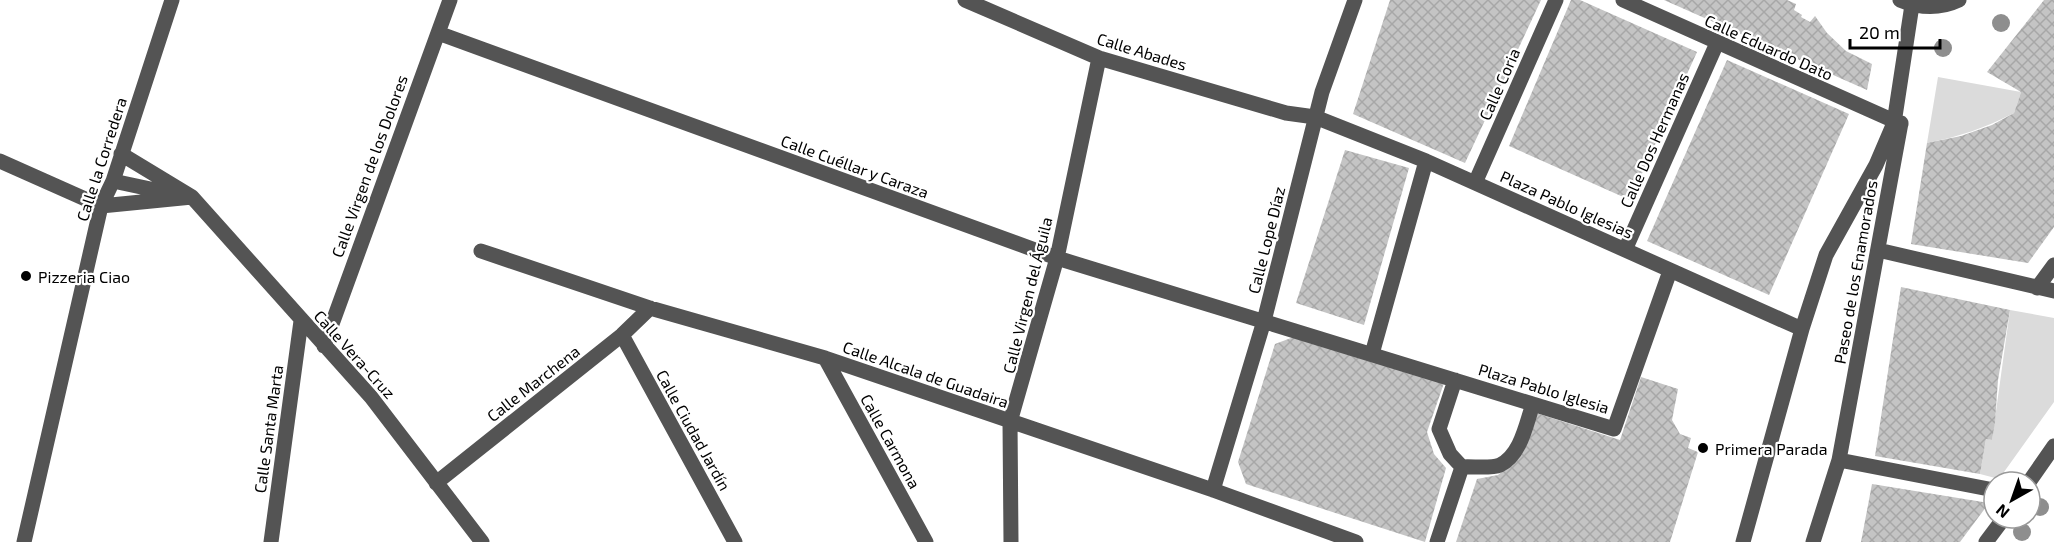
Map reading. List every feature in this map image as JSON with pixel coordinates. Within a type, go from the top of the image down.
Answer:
[{"type":"street","name":"Calle la Corredera","points":[[24,542],[101,206],[113,181],[172,0]]},
{"type":"street","name":"Calle Virgen de los Dolores","points":[[324,346],[450,0]]},
{"type":"street","name":"Calle Abades","points":[[965,0],[1100,58],[1286,113],[1315,117]]},
{"type":"street","name":"Calle Lope Díaz","points":[[1214,490],[1264,321],[1315,117],[1355,0]]},
{"type":"street","name":"Calle Coria","points":[[1475,183],[1556,0]]},
{"type":"street","name":"Calle Eduardo Dato","points":[[1623,0],[1898,123]]},
{"type":"street","points":[[1910,4],[1938,7],[1959,0]]},
{"type":"street","name":"Paseo de los Enamorados","points":[[1814,542],[1839,460],[1878,250],[1898,123],[1910,4]]},
{"type":"street","name":"Calle Cuéllar y Caraza","points":[[438,33],[1057,258],[1264,321]]},
{"type":"street","name":"Calle Dos Hermanas","points":[[1625,250],[1717,43]]},
{"type":"street","name":"Calle Virgen del Águila","points":[[1011,542],[1010,422],[1057,258],[1100,58]]},
{"type":"street","name":"Plaza Pablo Iglesias","points":[[1315,117],[1425,161],[1802,329]]},
{"type":"street","name":"Paseo de los Enamorados","points":[[1743,542],[1802,329],[1826,255],[1898,123]]},
{"type":"street","name":"Calle Vera-Cruz","points":[[122,154],[192,197],[371,397],[482,542]]},
{"type":"street","points":[[0,161],[101,206],[192,197]]},
{"type":"street","points":[[1372,354],[1425,161]]},
{"type":"street","points":[[113,181],[192,197]]},
{"type":"street","points":[[1878,250],[2054,291]]},
{"type":"street","name":"Calle Alcala de Guadaira","points":[[481,251],[650,308],[825,358],[1214,490],[1356,542]]},
{"type":"street","points":[[2037,288],[2054,265]]},
{"type":"street","name":"Plaza Pablo Iglesia","points":[[1264,321],[1614,429],[1670,271]]},
{"type":"street","name":"Calle Marchena","points":[[436,483],[622,335],[650,308]]},
{"type":"street","name":"Calle Santa Marta","points":[[271,542],[301,321]]},
{"type":"street","name":"Calle Ciudad Jardín","points":[[622,335],[735,542]]},
{"type":"street","name":"Calle Carmona","points":[[825,358],[926,542]]},
{"type":"street","points":[[1455,380],[1439,429],[1450,454],[1462,467],[1498,466],[1510,457],[1517,450],[1533,404]]},
{"type":"street","points":[[2037,470],[2054,446]]},
{"type":"street","points":[[1839,460],[1982,488]]},
{"type":"street","points":[[1437,542],[1462,467]]},
{"type":"shaded area","points":[[1938,77],[2021,92],[2014,113],[1971,131],[1927,143]]},
{"type":"shaded area","points":[[2010,310],[2054,318],[2054,402],[2005,470],[1982,470],[1982,475],[1980,474],[1986,439],[1992,440]]},
{"type":"building","points":[[1390,0],[1541,0],[1465,163],[1353,114]]},
{"type":"building","points":[[1571,0],[1580,0],[1697,52],[1630,200],[1509,146]]},
{"type":"building","points":[[1664,0],[1787,0],[1796,4],[1794,10],[1802,15],[1801,17],[1810,22],[1815,16],[1827,33],[1846,51],[1872,64],[1867,90]]},
{"type":"building","points":[[2044,0],[2054,0],[2054,227],[2028,263],[1911,244],[1927,143],[1961,136],[1992,125],[2014,113],[2021,92],[1987,72]]},
{"type":"building","points":[[1727,60],[1849,114],[1769,295],[1647,241]]},
{"type":"building","points":[[1345,150],[1409,168],[1364,325],[1296,303]]},
{"type":"building","points":[[1901,287],[2010,310],[1998,380],[1992,440],[1986,439],[1980,474],[1875,456]]},
{"type":"building","points":[[1299,335],[1444,383],[1427,432],[1434,454],[1446,468],[1425,542],[1246,484],[1238,462],[1275,344]]},
{"type":"building","points":[[1641,377],[1678,389],[1672,420],[1680,434],[1691,438],[1688,448],[1698,452],[1670,542],[1456,542],[1477,479],[1498,475],[1517,459],[1533,412],[1620,440]]},
{"type":"building","points":[[1872,484],[1982,502],[1982,512],[1960,542],[1861,542]]},
{"type":"place","name":"Pizzeria Ciao","points":[[26,276]]},
{"type":"place","name":"Primera Parada","points":[[1703,448]]}]
